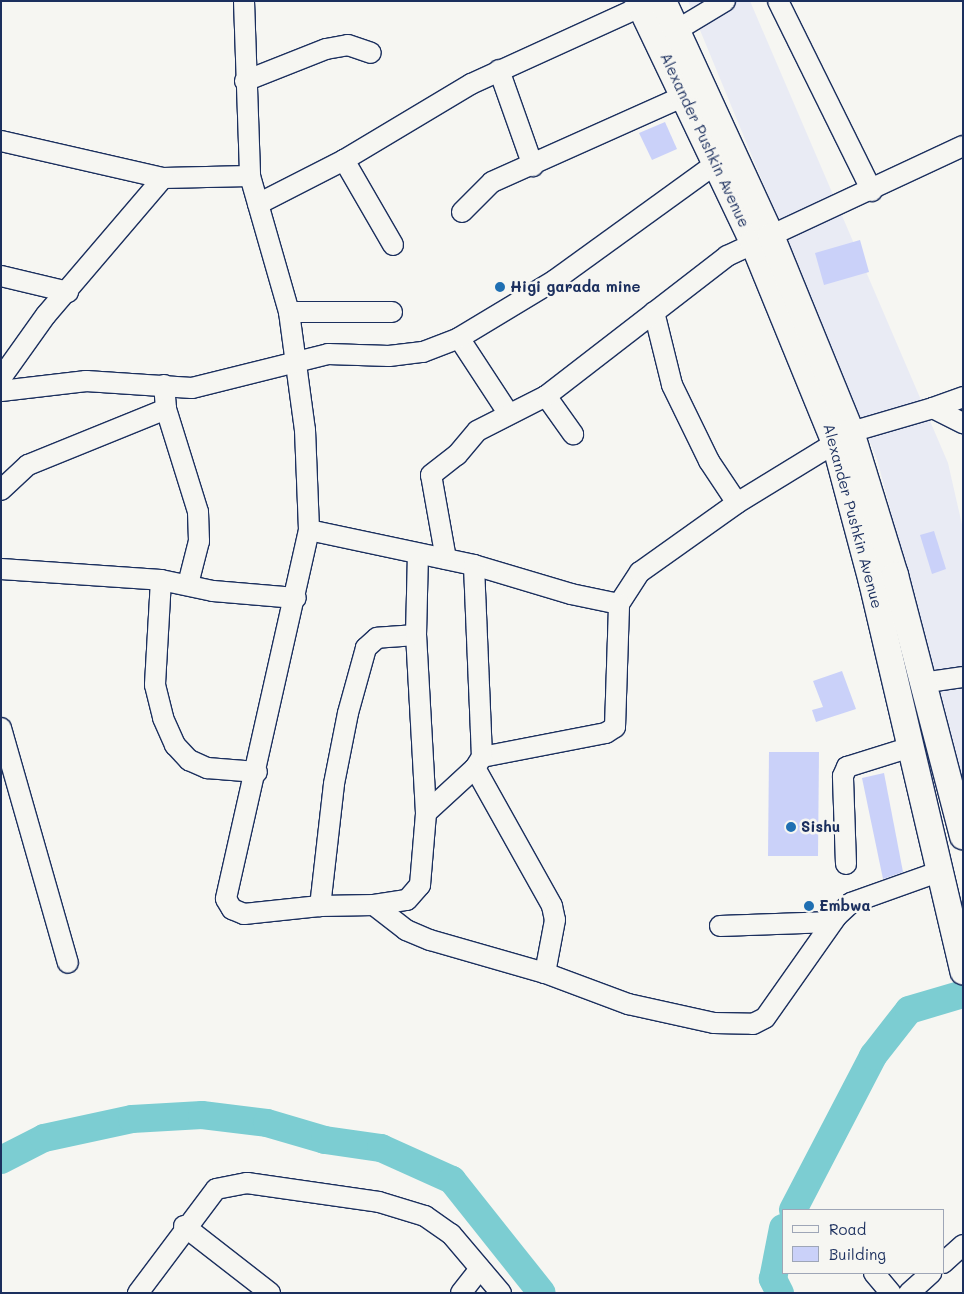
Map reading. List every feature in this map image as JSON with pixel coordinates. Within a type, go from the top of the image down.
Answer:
[{"type":"main road","name":"Alexander Pushkin Avenue","points":[[647,3],[677,30],[686,82],[715,164],[762,239]]},
{"type":"main road","name":"Alexander Pushkin Avenue","points":[[647,3],[762,239],[843,437],[895,575],[922,684],[961,820]]},
{"type":"main road","name":"Alexander Pushkin Avenue","points":[[843,437],[938,872],[963,972]]},
{"type":"street","points":[[244,1],[245,81],[250,176],[289,312],[306,430],[309,530],[296,598],[257,772],[226,899],[232,909],[244,914],[320,906],[374,905],[407,900],[420,885],[426,814],[416,635],[418,555]]},
{"type":"street","points":[[677,30],[725,1]]},
{"type":"street","points":[[778,1],[872,190]]},
{"type":"street","points":[[258,204],[344,160],[498,70],[647,3]]},
{"type":"street","points":[[245,81],[326,48],[348,45],[371,53]]},
{"type":"street","points":[[498,70],[533,166]]},
{"type":"street","points":[[462,212],[492,182],[533,166],[686,82]]},
{"type":"street","points":[[1,141],[163,178],[250,176]]},
{"type":"street","points":[[446,559],[431,475],[457,455],[477,431],[508,413],[546,396],[727,256],[963,146]]},
{"type":"street","points":[[344,160],[393,245]]},
{"type":"street","points":[[1,391],[86,381],[164,384],[192,388],[215,385],[296,359],[345,352],[390,356],[423,352],[459,338],[555,280],[715,164]]},
{"type":"street","points":[[1,378],[46,315],[68,292],[163,178]]},
{"type":"street","points":[[1,276],[68,292]]},
{"type":"street","points":[[289,312],[392,312]]},
{"type":"street","points":[[654,312],[672,385],[709,461],[737,503]]},
{"type":"street","points":[[459,338],[508,413]]},
{"type":"street","points":[[164,384],[166,409],[198,512],[198,541],[188,584]]},
{"type":"street","points":[[546,396],[573,434]]},
{"type":"street","points":[[426,814],[479,763],[606,733],[615,727],[619,604],[640,572],[737,503],[843,437],[963,397]]},
{"type":"street","points":[[933,408],[963,423]]},
{"type":"street","points":[[1,490],[28,465],[166,409]]},
{"type":"street","points":[[309,530],[418,555],[474,565],[572,594],[619,604]]},
{"type":"street","points":[[474,565],[479,763],[552,906],[555,920],[545,973]]},
{"type":"street","points":[[1,569],[161,580],[188,584],[212,591],[296,598]]},
{"type":"street","points":[[161,580],[155,685],[163,718],[175,744],[189,760],[207,768],[257,772]]},
{"type":"street","points":[[320,906],[336,775],[348,713],[366,648],[377,638],[416,635]]},
{"type":"street","points":[[922,684],[963,677]]},
{"type":"street","points":[[3,737],[68,963]]},
{"type":"street","points":[[846,864],[843,776],[847,766],[911,747]]},
{"type":"street","points":[[374,905],[406,930],[545,973],[628,1004],[673,1016],[753,1024],[765,1018],[832,922],[851,903],[938,872]]},
{"type":"street","points":[[720,926],[832,922]]},
{"type":"street","points":[[138,1293],[184,1226],[216,1189],[232,1184],[315,1192],[379,1202],[425,1216],[451,1234],[501,1293]]},
{"type":"street","points":[[184,1226],[270,1293]]},
{"type":"street","points":[[944,1261],[963,1245]]},
{"type":"street","points":[[461,1293],[480,1269]]},
{"type":"street","points":[[875,1274],[891,1293]]},
{"type":"street","points":[[909,1293],[930,1274]]},
{"type":"shaded area","points":[[688,1],[750,1],[948,463],[963,529],[963,786],[877,459]]},
{"type":"building","points":[[665,122],[677,149],[652,160],[639,133]]},
{"type":"building","points":[[860,240],[869,272],[824,285],[815,253]]},
{"type":"building","points":[[934,531],[946,569],[932,574],[920,535]]},
{"type":"building","points":[[842,671],[856,709],[816,722],[812,710],[823,707],[813,681]]},
{"type":"building","points":[[769,752],[819,752],[818,856],[768,856]]},
{"type":"building","points":[[884,773],[903,872],[883,879],[862,778]]},
{"type":"waterway","points":[[794,1209],[873,1056],[909,1010],[963,994]]},
{"type":"waterway","points":[[1,1160],[44,1138],[132,1119],[202,1115],[267,1123],[325,1140],[381,1148],[452,1180],[542,1293]]},
{"type":"waterway","points":[[780,1293],[773,1279],[782,1233]]},
{"type":"place","name":"Higi garada mine","points":[[500,287]]},
{"type":"place","name":"Sishu","points":[[791,827]]},
{"type":"place","name":"Embwa","points":[[809,906]]}]
